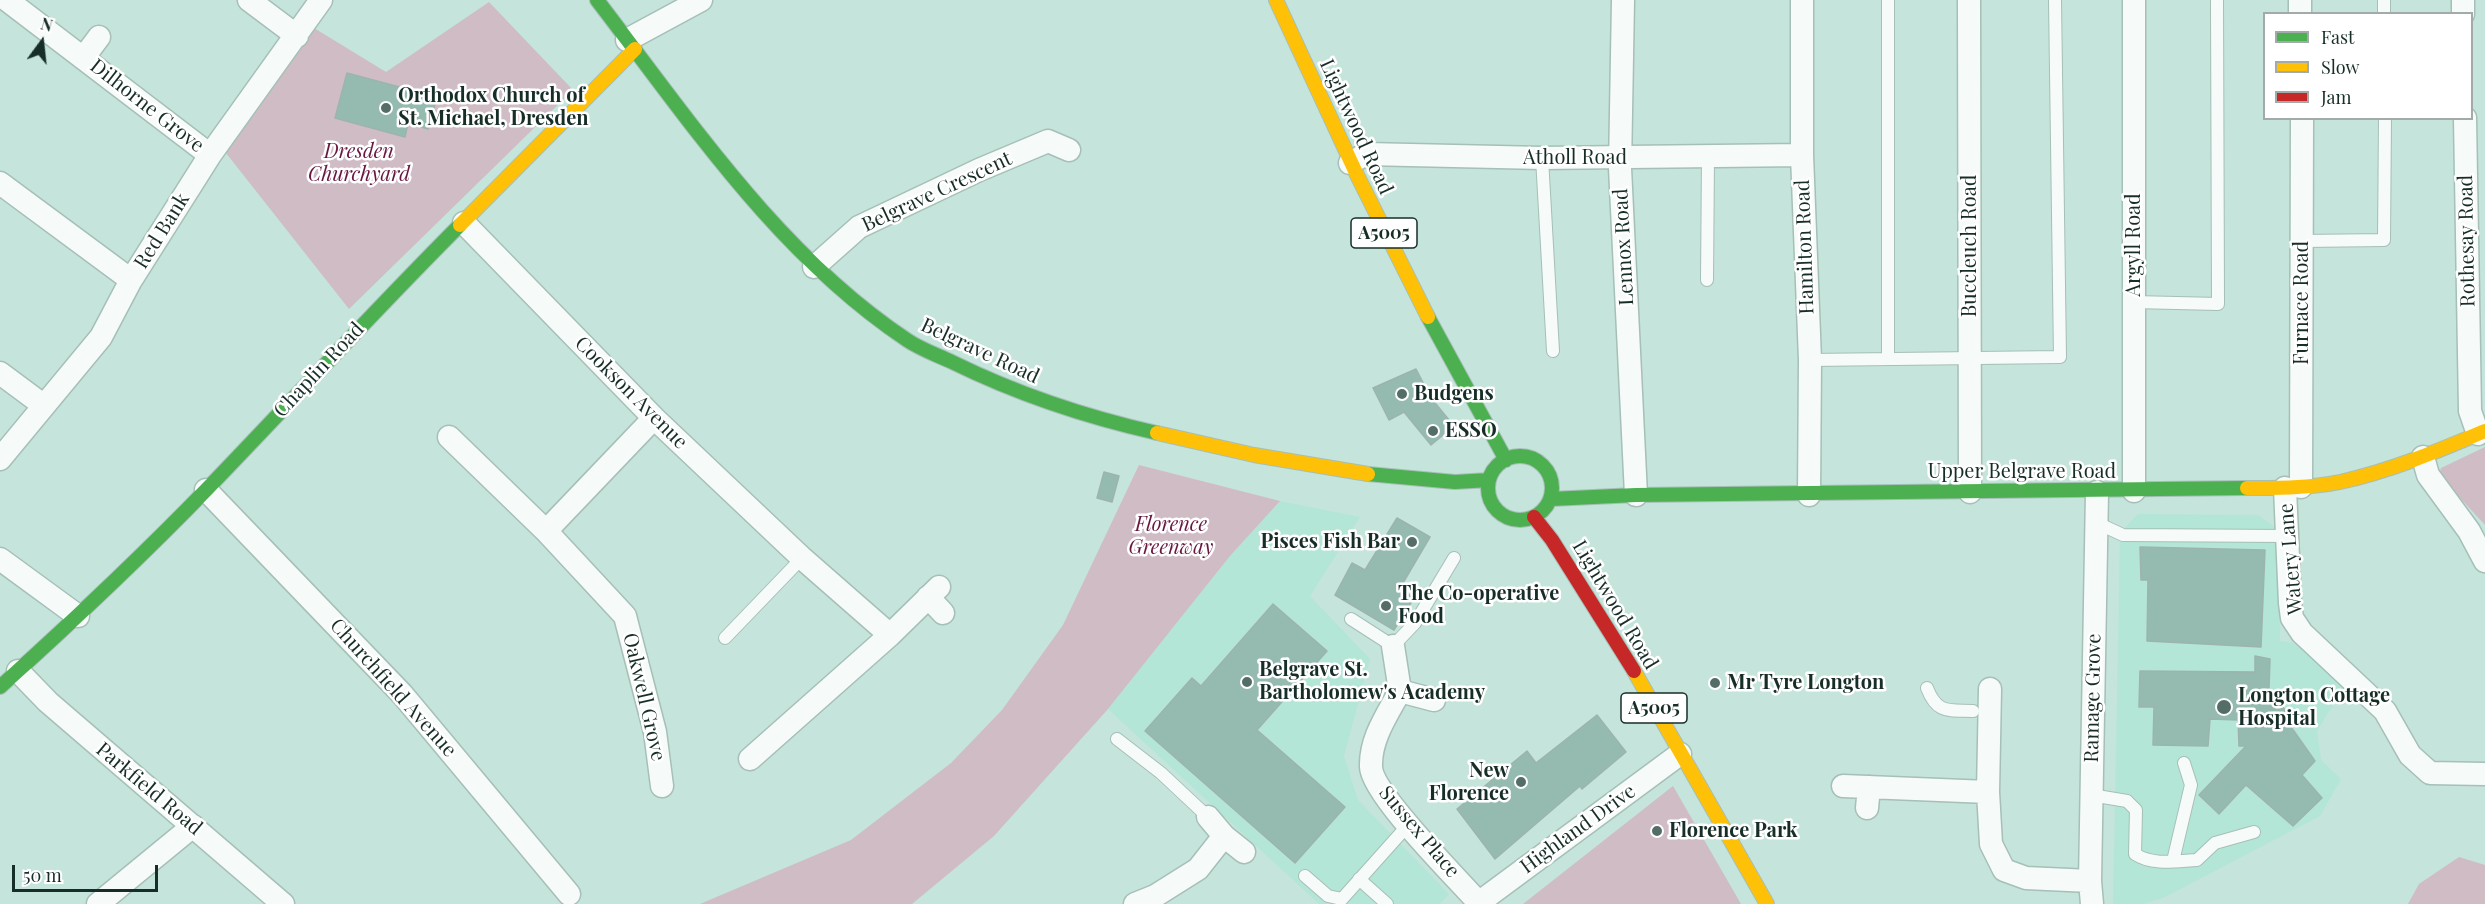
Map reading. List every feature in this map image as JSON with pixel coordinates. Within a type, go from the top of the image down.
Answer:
[{"type":"main road","name":"Belgrave Road","points":[[597,0],[727,170],[814,267],[908,341],[1033,398],[1113,423],[1254,455],[1365,474],[1455,482],[1489,480]]},
{"type":"main road","name":"Lightwood Road","points":[[1276,0],[1350,163],[1464,387],[1506,460]]},
{"type":"main road","name":"Chaplin Road","points":[[0,687],[78,616],[206,490],[382,303],[464,223],[631,45]]},
{"type":"main road","name":"Upper Belgrave Road","points":[[1551,499],[1636,495],[2097,492],[2293,488],[2340,482],[2423,457],[2481,433]]},
{"type":"main road","points":[[1522,456],[1538,462],[1546,470],[1551,481],[1551,499],[1546,508],[1534,517],[1514,520],[1498,511],[1488,493],[1489,480],[1496,468],[1506,460],[1522,456]]},
{"type":"main road","name":"Lightwood Road","points":[[1534,517],[1552,540],[1612,634],[1767,904]]},
{"type":"street","name":"Dilhorne Grove","points":[[7,0],[210,155]]},
{"type":"street","points":[[249,0],[297,36]]},
{"type":"street","name":"Red Bank","points":[[0,459],[101,337],[131,280],[210,155],[321,0]]},
{"type":"street","name":"Chaplin Road","points":[[631,45],[701,0]]},
{"type":"street","name":"Lennox Road","points":[[1623,0],[1622,159],[1636,495]]},
{"type":"street","name":"Hamilton Road","points":[[1802,0],[1802,154],[1810,360],[1809,495]]},
{"type":"street","name":"Buccleuch Road","points":[[1969,0],[1970,492]]},
{"type":"street","name":"Argyll Road","points":[[2134,0],[2134,491]]},
{"type":"street","name":"Dilhorne Grove","points":[[84,57],[99,37]]},
{"type":"street","name":"Furnace Road","points":[[2293,488],[2303,240],[2302,120]]},
{"type":"street","name":"Rothesay Road","points":[[2465,120],[2470,411],[2481,433]]},
{"type":"street","name":"Belgrave Crescent","points":[[814,267],[859,227],[979,170],[1048,141],[1069,150]]},
{"type":"street","name":"Atholl Road","points":[[1350,163],[1366,154],[1622,159],[1802,154]]},
{"type":"street","points":[[0,183],[131,280]]},
{"type":"street","name":"Cookson Avenue","points":[[464,223],[654,418],[802,558],[890,635]]},
{"type":"street","points":[[0,373],[43,405]]},
{"type":"street","points":[[546,531],[654,418]]},
{"type":"street","name":"Oakwell Grove","points":[[449,437],[546,531],[625,616],[655,732],[662,786]]},
{"type":"street","points":[[2423,457],[2428,475],[2469,531],[2485,561]]},
{"type":"street","name":"Watery Lane","points":[[2293,488],[2288,537],[2292,618],[2302,633],[2385,711],[2410,755],[2430,773],[2485,774]]},
{"type":"street","name":"Churchfield Avenue","points":[[206,490],[402,694],[569,894]]},
{"type":"street","name":"Ramage Grove","points":[[2092,904],[2091,795],[2097,492]]},
{"type":"street","points":[[0,559],[78,616]]},
{"type":"street","points":[[750,759],[890,635],[937,599]]},
{"type":"street","points":[[1393,646],[1400,691],[1434,700]]},
{"type":"street","name":"Parkfield Road","points":[[18,671],[48,702],[283,904]]},
{"type":"street","name":"Sussex Place","points":[[1400,691],[1374,741],[1371,769],[1387,800],[1478,903]]},
{"type":"street","points":[[1985,704],[1991,843],[2004,870],[2026,878],[2090,881]]},
{"type":"street","name":"Highland Drive","points":[[1478,903],[1680,754]]},
{"type":"street","points":[[1843,786],[1868,798],[1988,792]]},
{"type":"street","points":[[1208,817],[1224,836],[1244,852]]},
{"type":"street","points":[[98,904],[193,826]]},
{"type":"street","points":[[1135,904],[1155,896],[1198,869],[1224,836]]},
{"type":"lane","points":[[1888,0],[1888,359]]},
{"type":"lane","points":[[1810,360],[2060,357],[2055,0]]},
{"type":"lane","points":[[2134,302],[2218,304],[2217,0]]},
{"type":"lane","points":[[2303,240],[2384,240],[2385,120]]},
{"type":"lane","points":[[1707,280],[1708,157]]},
{"type":"lane","points":[[1542,158],[1553,351]]},
{"type":"lane","points":[[2097,523],[2123,535],[2288,537]]},
{"type":"lane","points":[[725,638],[802,558]]},
{"type":"lane","points":[[1351,619],[1393,646],[1415,623],[1455,558]]},
{"type":"lane","points":[[1927,688],[1933,703],[1942,709],[1985,704]]},
{"type":"lane","points":[[1117,739],[1161,773],[1208,817]]},
{"type":"lane","points":[[2173,861],[2191,785],[2184,763]]},
{"type":"lane","points":[[2091,795],[2127,801],[2136,810],[2135,854],[2142,859],[2197,860],[2215,843],[2254,832]]},
{"type":"lane","points":[[1305,876],[1337,899],[1342,899],[1409,824]]},
{"type":"lane","points":[[1359,879],[1387,904]]},
{"type":"shaded area","name":"Belgrave St. Bartholomew's Academy","points":[[1280,501],[1360,517],[1310,596],[1370,659],[1344,756],[1358,800],[1449,894],[1440,904],[1319,904],[1108,709],[1230,556]]},
{"type":"shaded area","name":"Longton Cottage Hospital","points":[[2138,514],[2258,515],[2279,530],[2280,641],[2308,645],[2346,684],[2317,731],[2321,760],[2341,779],[2320,816],[2163,898],[2143,904],[2113,904],[2120,539],[2124,529]]},
{"type":"green space","name":"Dresden Churchyard","points":[[489,2],[573,90],[349,309],[226,153],[314,28],[386,72]]},
{"type":"green space","points":[[2485,447],[2485,525],[2439,475],[2441,468]]},
{"type":"green space","name":"Florence Greenway","points":[[1139,465],[1280,501],[1230,556],[1108,709],[994,836],[912,904],[700,904],[851,840],[951,763],[1002,710],[1063,625]]},
{"type":"green space","name":"Florence Park","points":[[1673,786],[1741,904],[1523,904]]},
{"type":"green space","points":[[2459,857],[2485,865],[2485,904],[2408,904],[2419,884]]},
{"type":"building","name":"Orthodox Church of St. Michael, Dresden","points":[[347,73],[437,97],[428,129],[408,123],[405,137],[335,118]]},
{"type":"building","points":[[1416,369],[1431,398],[1454,426],[1431,445],[1404,412],[1389,420],[1373,388]]},
{"type":"building","points":[[1104,472],[1119,476],[1112,502],[1097,498]]},
{"type":"building","points":[[1397,518],[1430,537],[1400,588],[1414,598],[1394,630],[1335,595],[1352,563],[1365,570]]},
{"type":"building","points":[[2140,547],[2265,550],[2261,647],[2147,641],[2148,580],[2141,580]]},
{"type":"building","points":[[1273,604],[1327,651],[1257,730],[1345,807],[1295,863],[1145,731],[1192,678],[1201,686]]},
{"type":"building","points":[[2255,656],[2270,659],[2269,688],[2292,720],[2289,724],[2315,761],[2302,775],[2322,798],[2293,826],[2246,785],[2219,814],[2199,795],[2246,746],[2239,746],[2238,720],[2210,719],[2208,746],[2153,745],[2154,707],[2139,707],[2140,671],[2255,672]]},
{"type":"building","name":"New Florence","points":[[1597,715],[1626,752],[1582,789],[1580,786],[1495,859],[1457,809],[1527,751],[1536,763]]},
{"type":"traffic: fast","points":[[597,0],[738,183],[817,268],[860,306],[917,346],[977,374],[1078,412],[1157,433]]},
{"type":"traffic: fast","points":[[0,687],[183,514],[460,225]]},
{"type":"traffic: fast","points":[[1428,317],[1506,460]]},
{"type":"traffic: fast","points":[[1520,456],[1538,462],[1546,470],[1552,488],[1546,506],[1538,514],[1520,520],[1502,514],[1494,506],[1488,488],[1494,470],[1502,462],[1520,456]]},
{"type":"traffic: fast","points":[[1368,474],[1455,482],[1489,480]]},
{"type":"traffic: fast","points":[[1551,499],[1636,495],[2247,488]]},
{"type":"traffic: slow","points":[[1276,0],[1357,175],[1428,317]]},
{"type":"traffic: slow","points":[[460,225],[635,49]]},
{"type":"traffic: slow","points":[[2247,488],[2306,487],[2340,482],[2432,453],[2485,431]]},
{"type":"traffic: slow","points":[[1157,433],[1254,455],[1368,474]]},
{"type":"traffic: slow","points":[[1634,671],[1767,904]]},
{"type":"traffic: jam","points":[[1534,517],[1552,540],[1634,671]]},
{"type":"place","name":"Orthodox Church of St. Michael, Dresden","points":[[386,108]]},
{"type":"place","name":"Budgens","points":[[1402,394]]},
{"type":"place","name":"ESSO","points":[[1433,431]]},
{"type":"place","name":"Pisces Fish Bar","points":[[1412,542]]},
{"type":"place","name":"The Co-operative Food","points":[[1386,606]]},
{"type":"place","name":"Belgrave St. Bartholomew's Academy","points":[[1247,682]]},
{"type":"place","name":"Mr Tyre Longton","points":[[1715,683]]},
{"type":"place","name":"Longton Cottage Hospital","points":[[2224,707]]},
{"type":"place","name":"New Florence","points":[[1521,782]]},
{"type":"place","name":"Florence Park","points":[[1657,831]]}]
